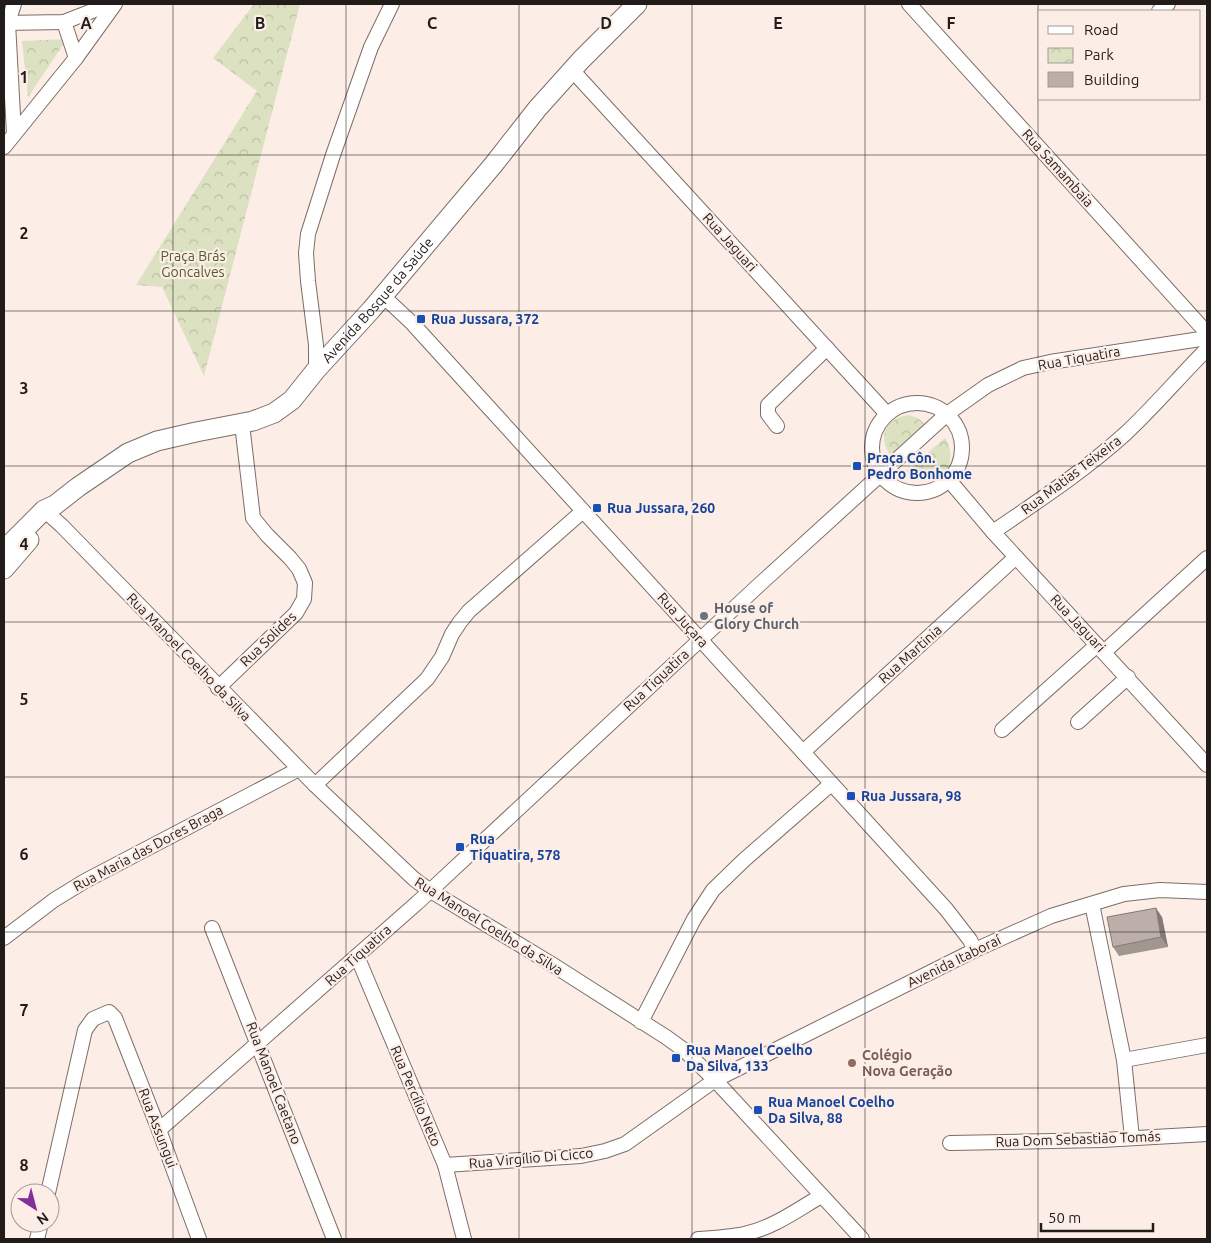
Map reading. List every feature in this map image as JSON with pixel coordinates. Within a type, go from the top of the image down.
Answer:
[{"type":"street","points":[[14,4],[6,23],[14,134]]},
{"type":"street","points":[[6,23],[64,22],[110,4]]},
{"type":"street","points":[[4,148],[76,58],[115,4]]},
{"type":"street","points":[[316,370],[316,345],[306,254],[308,234],[333,155],[371,47],[392,4]]},
{"type":"street","name":"Avenida Bosque da Saúde","points":[[4,550],[78,487],[128,453],[157,441],[253,422],[274,413],[292,400],[316,370],[383,296],[494,164],[537,109],[576,73],[638,4]]},
{"type":"street","name":"Rua Samambaia","points":[[909,4],[1207,333]]},
{"type":"street","points":[[64,22],[76,58]]},
{"type":"street","name":"Rua Jaguari","points":[[576,73],[887,414]]},
{"type":"street","name":"Rua Juçara","points":[[383,296],[412,323],[946,909],[970,940],[975,950]]},
{"type":"street","name":"Rua Tiquatira","points":[[159,1130],[429,890],[880,474],[948,414],[988,385],[1023,368],[1050,362],[1207,338]]},
{"type":"street","points":[[777,426],[768,414],[768,405],[826,348]]},
{"type":"street","name":"Rua Matias Teixeira","points":[[993,532],[1079,472],[1127,432],[1207,348]]},
{"type":"street","points":[[917,403],[934,406],[948,414],[958,429],[963,448],[959,466],[950,480],[932,491],[912,494],[894,488],[880,474],[873,463],[871,445],[876,428],[887,414],[901,406],[917,403]]},
{"type":"street","name":"Rua Solides","points":[[218,688],[296,613],[305,591],[305,583],[299,569],[252,518],[242,424]]},
{"type":"street","name":"Rua Jaguari","points":[[950,480],[993,532],[1207,765]]},
{"type":"street","name":"Avenida Bosque da Saúde","points":[[4,569],[50,511]]},
{"type":"street","name":"Rua Manoel Coelho da Silva","points":[[50,511],[218,688],[397,865],[429,890],[550,963],[684,1050],[715,1080],[862,1239]]},
{"type":"street","points":[[315,785],[427,679],[442,657],[460,622],[470,611],[583,511]]},
{"type":"street","name":"Rua Martinia","points":[[803,752],[1016,556]]},
{"type":"street","points":[[1002,730],[1207,558]]},
{"type":"street","points":[[1078,722],[1128,678]]},
{"type":"street","name":"Rua Maria das Dores Braga","points":[[4,938],[54,900],[85,881],[299,769]]},
{"type":"street","points":[[641,1022],[694,919],[713,890],[744,860],[831,784]]},
{"type":"street","name":"Avenida Itaboraí","points":[[715,1080],[975,950],[1051,916],[1124,894],[1160,890],[1207,892]]},
{"type":"street","points":[[1092,904],[1124,1060],[1132,1138]]},
{"type":"street","name":"Rua Manoel Caetano","points":[[212,928],[334,1239]]},
{"type":"street","name":"Rua Percílio Neto","points":[[356,956],[445,1165],[464,1239]]},
{"type":"street","name":"Rua Assungui","points":[[50,1183],[85,1030],[93,1019],[109,1012],[115,1018],[199,1239]]},
{"type":"street","points":[[1124,1060],[1207,1045]]},
{"type":"street","name":"Rua Virgílio Di Cicco","points":[[445,1165],[581,1156],[605,1151],[624,1144],[715,1080]]},
{"type":"street","name":"Rua Dom Sebastião Tomás","points":[[950,1143],[1082,1141],[1207,1134]]},
{"type":"street","points":[[698,1239],[744,1234],[760,1230],[821,1196]]},
{"type":"green space","name":"Praça Brás Goncalves","points":[[254,4],[300,4],[204,376],[162,287],[136,285],[257,91],[213,58]]},
{"type":"green space","points":[[67,39],[28,97],[22,41]]},
{"type":"green space","points":[[909,415],[918,418],[925,424],[890,455],[884,441],[886,429],[894,420]]},
{"type":"green space","points":[[945,438],[950,449],[950,459],[948,468],[942,474],[935,479],[926,480],[906,471]]},
{"type":"building","points":[[1156,908],[1161,937],[1113,947],[1107,917]]},
{"type":"place","name":"Rua Jussara, 372","points":[[421,319]]},
{"type":"place","name":"Praça Côn. Pedro Bonhome","points":[[857,466]]},
{"type":"place","name":"Rua Jussara, 260","points":[[597,508]]},
{"type":"place","name":"House of Glory Church","points":[[704,616]]},
{"type":"place","name":"Rua Jussara, 98","points":[[851,796]]},
{"type":"place","name":"Rua Tiquatira, 578","points":[[460,847]]},
{"type":"place","name":"Rua Manoel Coelho Da Silva, 133","points":[[676,1058]]},
{"type":"place","name":"Colégio Nova Geração","points":[[852,1063]]},
{"type":"place","name":"Rua Manoel Coelho Da Silva, 88","points":[[758,1110]]}]
